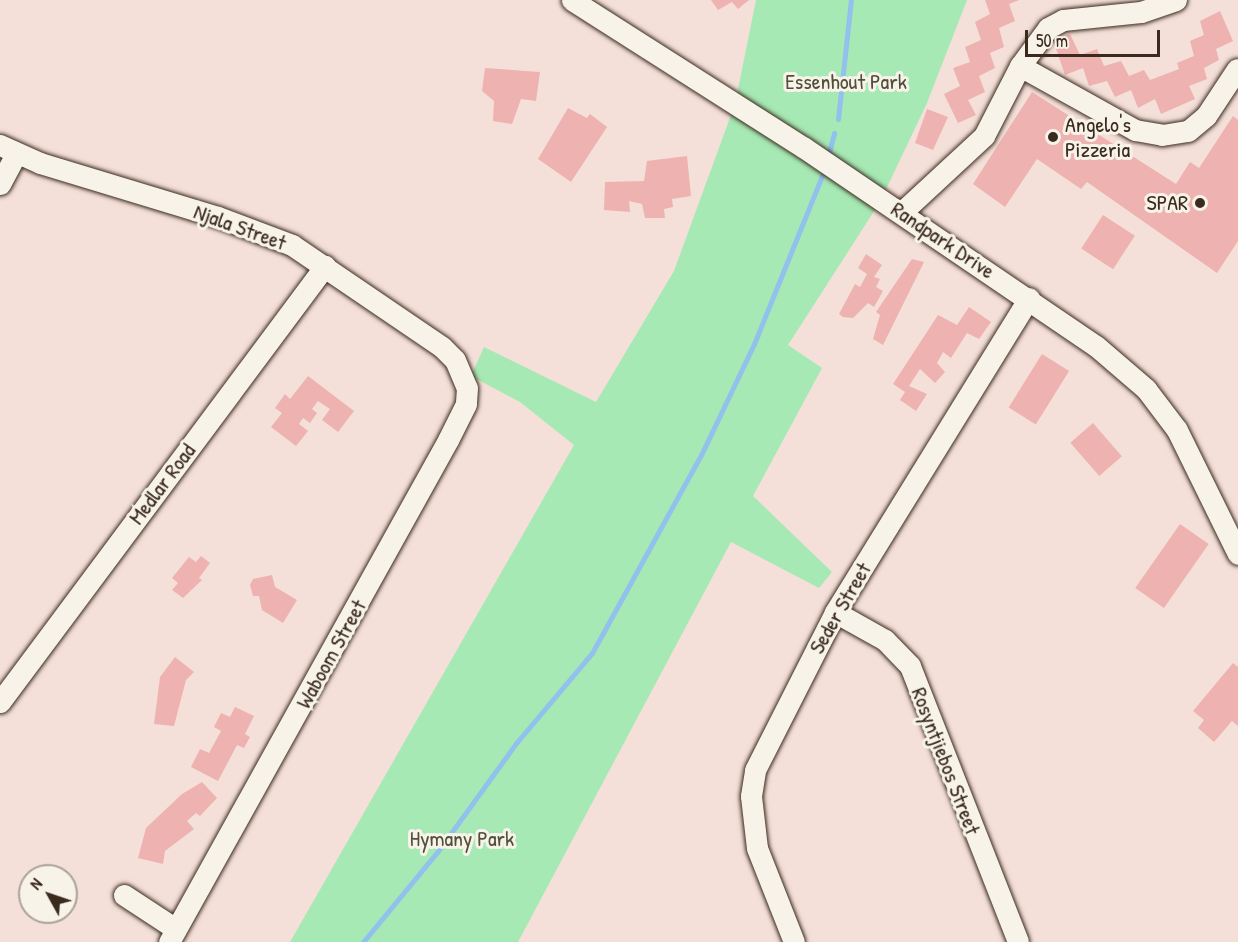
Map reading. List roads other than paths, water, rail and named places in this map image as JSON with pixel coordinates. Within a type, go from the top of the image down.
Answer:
[{"type":"street","name":"Randpark Drive","points":[[572,0],[902,212],[1096,346],[1160,405],[1205,483],[1238,554]]},
{"type":"street","points":[[902,212],[984,136],[1020,66],[1036,40],[1048,28],[1064,20],[1141,12],[1176,0]]},
{"type":"street","points":[[1020,66],[1135,130],[1162,135],[1188,130],[1206,116],[1237,69]]},
{"type":"street","points":[[0,184],[8,149]]},
{"type":"street","name":"Njala Street","points":[[8,149],[219,217],[292,246],[325,266],[455,360]]},
{"type":"street","name":"Medlar Road","points":[[0,702],[325,266]]},
{"type":"street","name":"Seder Street","points":[[794,942],[757,848],[752,788],[766,741],[835,612],[1029,298]]},
{"type":"street","name":"Waboom Street","points":[[172,936],[460,418],[468,388],[455,360]]},
{"type":"street","name":"Rosyntjiebos Street","points":[[835,612],[885,640],[910,666],[1018,942]]},
{"type":"street","points":[[124,895],[172,936]]},
{"type":"waterway","points":[[838,119],[851,0]]},
{"type":"waterway","points":[[828,156],[834,133]]},
{"type":"waterway","points":[[363,942],[438,851],[517,742],[592,653],[701,455],[754,344],[825,168]]},
{"type":"place","name":"Angelo's Pizzeria","points":[[1053,137]]},
{"type":"place","name":"SPAR","points":[[1200,203]]},
{"type":"park label","name":"Essenhout Park","points":[[846,82]]},
{"type":"park label","name":"Hymany Park","points":[[462,839]]}]
